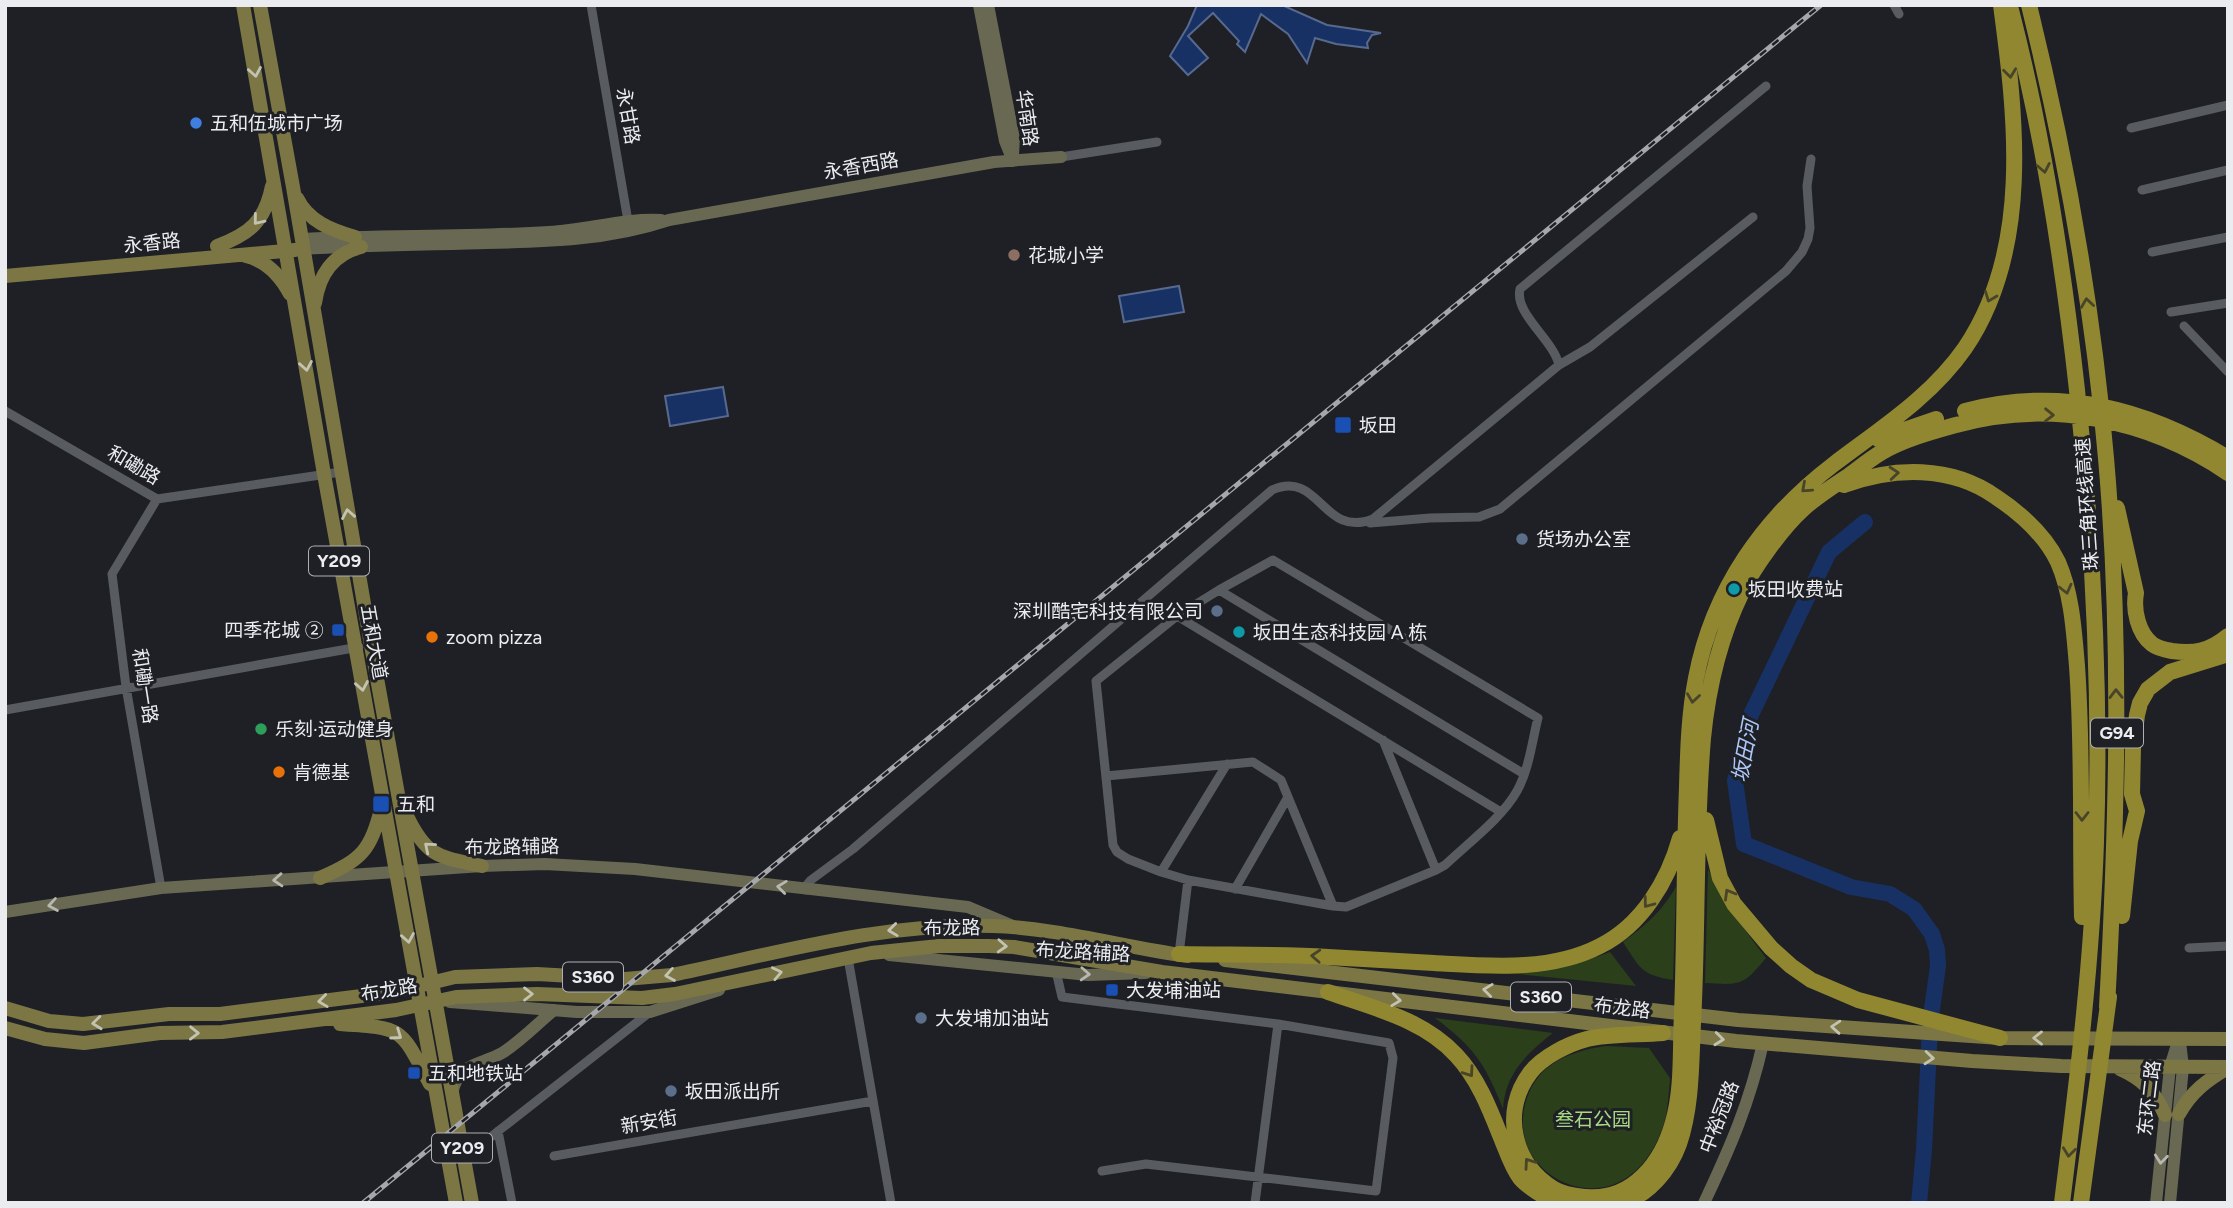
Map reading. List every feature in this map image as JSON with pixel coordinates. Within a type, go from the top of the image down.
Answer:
[{"type":"highway","points":[[1690,974],[1685,819],[1689,733],[1695,682],[1707,631],[1731,580],[1777,516],[1804,488],[1916,403],[1964,349],[1981,321],[1993,290],[2010,224],[2013,181],[2013,95],[2001,5]]},
{"type":"highway","name":"珠三角环线高速","points":[[2009,5],[2021,50],[2053,212],[2068,306],[2094,585],[2097,697],[2096,841],[2085,1006],[2062,1203]]},
{"type":"highway","name":"珠三角环线高速","points":[[2029,5],[2078,239],[2097,370],[2106,460],[2117,720],[2115,859],[2107,1007]]},
{"type":"highway","points":[[1859,446],[1976,408],[2054,400],[2093,404],[2132,413],[2193,437],[2228,458]]},
{"type":"highway","points":[[1622,1203],[1651,1187],[1668,1167],[1679,1144],[1686,1114],[1684,1081],[1700,793],[1705,723],[1712,681],[1724,637],[1742,590],[1759,563],[1802,509],[1882,452],[1922,435],[1974,420],[2015,414],[2092,416],[2121,423],[2183,446],[2228,473]]},
{"type":"highway","points":[[2106,460],[2136,593],[2134,605],[2137,617],[2152,644],[2165,650],[2201,652],[2217,645],[2228,636]]},
{"type":"highway","points":[[1828,490],[1892,472],[1937,472],[1980,485],[2017,511],[2057,561],[2070,606],[2079,690],[2083,938],[2088,971]]},
{"type":"highway","points":[[2107,1007],[2123,910],[2130,841],[2137,811],[2132,794],[2133,747],[2140,703],[2148,689],[2170,672],[2228,654]]},
{"type":"highway","points":[[1700,793],[1720,878],[1734,904],[1771,948],[1791,966],[1811,980],[1858,1000],[2000,1038]]},
{"type":"highway","points":[[1179,954],[1290,955],[1492,966],[1527,965],[1581,954],[1601,946],[1638,916],[1665,878],[1676,853],[1685,819]]},
{"type":"highway","points":[[1328,992],[1415,1022],[1440,1039],[1472,1075],[1521,1180],[1555,1203]]},
{"type":"highway","name":"G94","points":[[2081,1203],[2107,1007]]},
{"type":"highway","points":[[1663,1033],[1588,1039],[1544,1059],[1531,1072],[1516,1107],[1513,1128],[1519,1147],[1528,1165],[1556,1191],[1600,1198],[1621,1192],[1639,1182],[1667,1142],[1684,1081]]},
{"type":"main road","name":"五和大道","points":[[243,5],[324,474],[456,1203]]},
{"type":"main road","name":"五和大道","points":[[260,5],[371,645],[472,1203]]},
{"type":"main road","name":"华南路","points":[[979,5],[1005,141],[1013,161]]},
{"type":"main road","name":"华南路","points":[[988,5],[1014,139],[1013,161]]},
{"type":"main road","name":"永香西路","points":[[303,244],[566,241],[629,227],[994,162],[1061,157]]},
{"type":"main road","points":[[217,246],[239,237],[256,225],[270,198],[273,173],[290,169]]},
{"type":"main road","points":[[234,254],[253,257],[270,267],[284,282],[297,313],[313,315],[319,286],[330,265],[358,242],[313,219],[301,206],[293,187]]},
{"type":"main road","name":"永香路","points":[[5,267],[217,246],[303,244]]},
{"type":"main road","name":"永香路","points":[[5,276],[234,254],[285,245]]},
{"type":"main road","points":[[399,799],[418,838],[431,851],[447,859],[482,866]]},
{"type":"main road","points":[[320,878],[346,866],[363,852],[375,832],[383,802]]},
{"type":"main road","name":"布龙路辅路","points":[[5,912],[161,888],[411,870],[545,864],[615,867],[968,907],[1017,927]]},
{"type":"main road","name":"布龙路","points":[[5,1008],[49,1021],[83,1024],[169,1014],[220,1014],[393,992],[455,977],[510,974],[625,979],[656,977],[892,930],[954,926],[1017,927],[1179,954],[1738,1020],[2000,1038]]},
{"type":"main road","name":"布龙路","points":[[5,1028],[45,1039],[84,1042],[160,1034],[222,1032],[396,1010],[456,997],[510,994],[642,998],[675,994],[871,953],[939,946],[1014,947],[1167,973],[1663,1033],[1954,1060],[2115,1067]]},
{"type":"main road","name":"布龙路辅路","points":[[871,953],[1088,975],[1167,973]]},
{"type":"main road","points":[[436,1001],[554,1010],[650,1012],[741,980]]},
{"type":"main road","points":[[452,1093],[456,1081],[469,1067],[501,1053],[554,1010]]},
{"type":"main road","points":[[307,1021],[381,1027],[394,1031],[410,1045],[436,1095]]},
{"type":"main road","name":"S360","points":[[2000,1038],[2228,1039]]},
{"type":"main road","name":"东环二路","points":[[2156,1203],[2172,1114],[2179,1038]]},
{"type":"main road","name":"中裕冠路","points":[[1704,1203],[1751,1095],[1763,1043]]},
{"type":"main road","points":[[2115,1067],[2140,1079],[2172,1114],[2206,1081],[2228,1067]]},
{"type":"main road","name":"S360","points":[[2115,1067],[2228,1067]]},
{"type":"main road","name":"东环二路","points":[[2170,1203],[2172,1114]]},
{"type":"street","name":"永甘路","points":[[591,5],[629,227]]},
{"type":"street","points":[[1559,365],[1553,350],[1520,305],[1520,289],[1766,86]]},
{"type":"street","points":[[2131,128],[2228,105]]},
{"type":"street","points":[[1061,157],[1157,142]]},
{"type":"street","points":[[806,890],[811,880],[853,849],[1272,490],[1291,485],[1301,488],[1335,516],[1349,523],[1479,517],[1500,509],[1786,271],[1802,252],[1808,239],[1810,228],[1807,186],[1811,159]]},
{"type":"street","points":[[2142,190],[2228,170]]},
{"type":"street","points":[[1362,524],[1384,512],[1559,365],[1590,347],[1753,217]]},
{"type":"street","points":[[2152,252],[2228,237]]},
{"type":"street","points":[[2171,312],[2228,303]]},
{"type":"street","points":[[2185,326],[2228,372]]},
{"type":"street","name":"和磡路","points":[[5,411],[157,499],[341,472]]},
{"type":"street","name":"和磡一路","points":[[157,499],[112,574],[126,687],[161,888]]},
{"type":"street","points":[[1273,561],[1538,718],[1524,774],[1516,793],[1501,812],[1445,865],[1346,907],[1188,880],[1161,873],[1117,852],[1113,845],[1096,681],[1177,616],[1219,590],[1273,561]]},
{"type":"street","points":[[1219,590],[1524,774]]},
{"type":"street","points":[[1177,616],[1501,812]]},
{"type":"street","points":[[5,710],[371,645]]},
{"type":"street","points":[[1383,740],[1436,870]]},
{"type":"street","points":[[1106,776],[1253,762],[1281,780],[1333,906]]},
{"type":"street","points":[[1161,873],[1227,764]]},
{"type":"street","points":[[1234,888],[1288,797]]},
{"type":"street","points":[[1179,954],[1188,880]]},
{"type":"street","points":[[2189,948],[2228,946]]},
{"type":"street","points":[[848,958],[891,1203]]},
{"type":"street","points":[[1056,971],[1062,997],[1278,1024],[1389,1043],[1393,1058],[1376,1191],[1146,1164],[1102,1171]]},
{"type":"street","points":[[464,1158],[650,1012]]},
{"type":"street","points":[[1255,1203],[1278,1024]]},
{"type":"street","name":"新安街","points":[[554,1156],[873,1101]]},
{"type":"street","points":[[498,1131],[512,1203]]},
{"type":"green space","points":[[1708,869],[1742,926],[1766,958],[1752,974],[1740,982],[1705,983]]},
{"type":"green space","points":[[1676,887],[1673,980],[1654,976],[1642,969],[1623,942],[1652,918]]},
{"type":"green space","points":[[1610,952],[1636,986],[1508,973],[1560,966]]},
{"type":"green space","points":[[1435,1018],[1553,1033],[1526,1057],[1513,1075],[1503,1109],[1491,1080],[1477,1058],[1460,1038]]},
{"type":"green space","name":"叁石公园","points":[[1591,1048],[1649,1048],[1670,1078],[1666,1116],[1648,1157],[1628,1177],[1601,1188],[1579,1187],[1552,1176],[1541,1167],[1529,1150],[1523,1126],[1526,1100],[1538,1077],[1560,1059]]},
{"type":"water","points":[[1197,5],[1282,5],[1327,25],[1381,33],[1372,35],[1367,43],[1368,48],[1315,38],[1307,63],[1288,34],[1261,14],[1245,52],[1237,44],[1239,41],[1213,13],[1188,36],[1208,58],[1188,75],[1170,56]]},
{"type":"water","points":[[1179,286],[1184,312],[1124,322],[1119,296]]},
{"type":"water","points":[[723,387],[728,416],[670,426],[665,396]]},
{"type":"waterway","name":"坂田河","points":[[1865,522],[1829,552],[1747,723],[1735,781],[1744,844],[1851,887],[1890,894],[1914,909],[1932,934],[1937,950],[1938,966],[1931,1016]]},
{"type":"waterway","name":"坂田河","points":[[1919,1203],[1930,1027]]},
{"type":"railway","points":[[363,1203],[1821,5]]},
{"type":"place","name":"五和伍城市广场","points":[[196,123]]},
{"type":"place","name":"花城小学","points":[[1014,255]]},
{"type":"place","name":"坂田","points":[[1343,425]]},
{"type":"place","name":"货场办公室","points":[[1522,539]]},
{"type":"place","name":"坂田收费站","points":[[1734,589]]},
{"type":"place","name":"深圳酷宅科技有限公司","points":[[1217,611]]},
{"type":"place","name":"四季花城 ②","points":[[338,630]]},
{"type":"place","name":"坂田生态科技园 A 栋","points":[[1239,632]]},
{"type":"place","name":"zoom pizza","points":[[432,637]]},
{"type":"place","name":"乐刻·运动健身","points":[[261,729]]},
{"type":"place","name":"肯德基","points":[[279,772]]},
{"type":"place","name":"五和","points":[[381,804]]},
{"type":"place","name":"大发埔油站","points":[[1112,990]]},
{"type":"place","name":"大发埔加油站","points":[[921,1018]]},
{"type":"place","name":"五和地铁站","points":[[414,1073]]},
{"type":"place","name":"坂田派出所","points":[[671,1091]]}]
